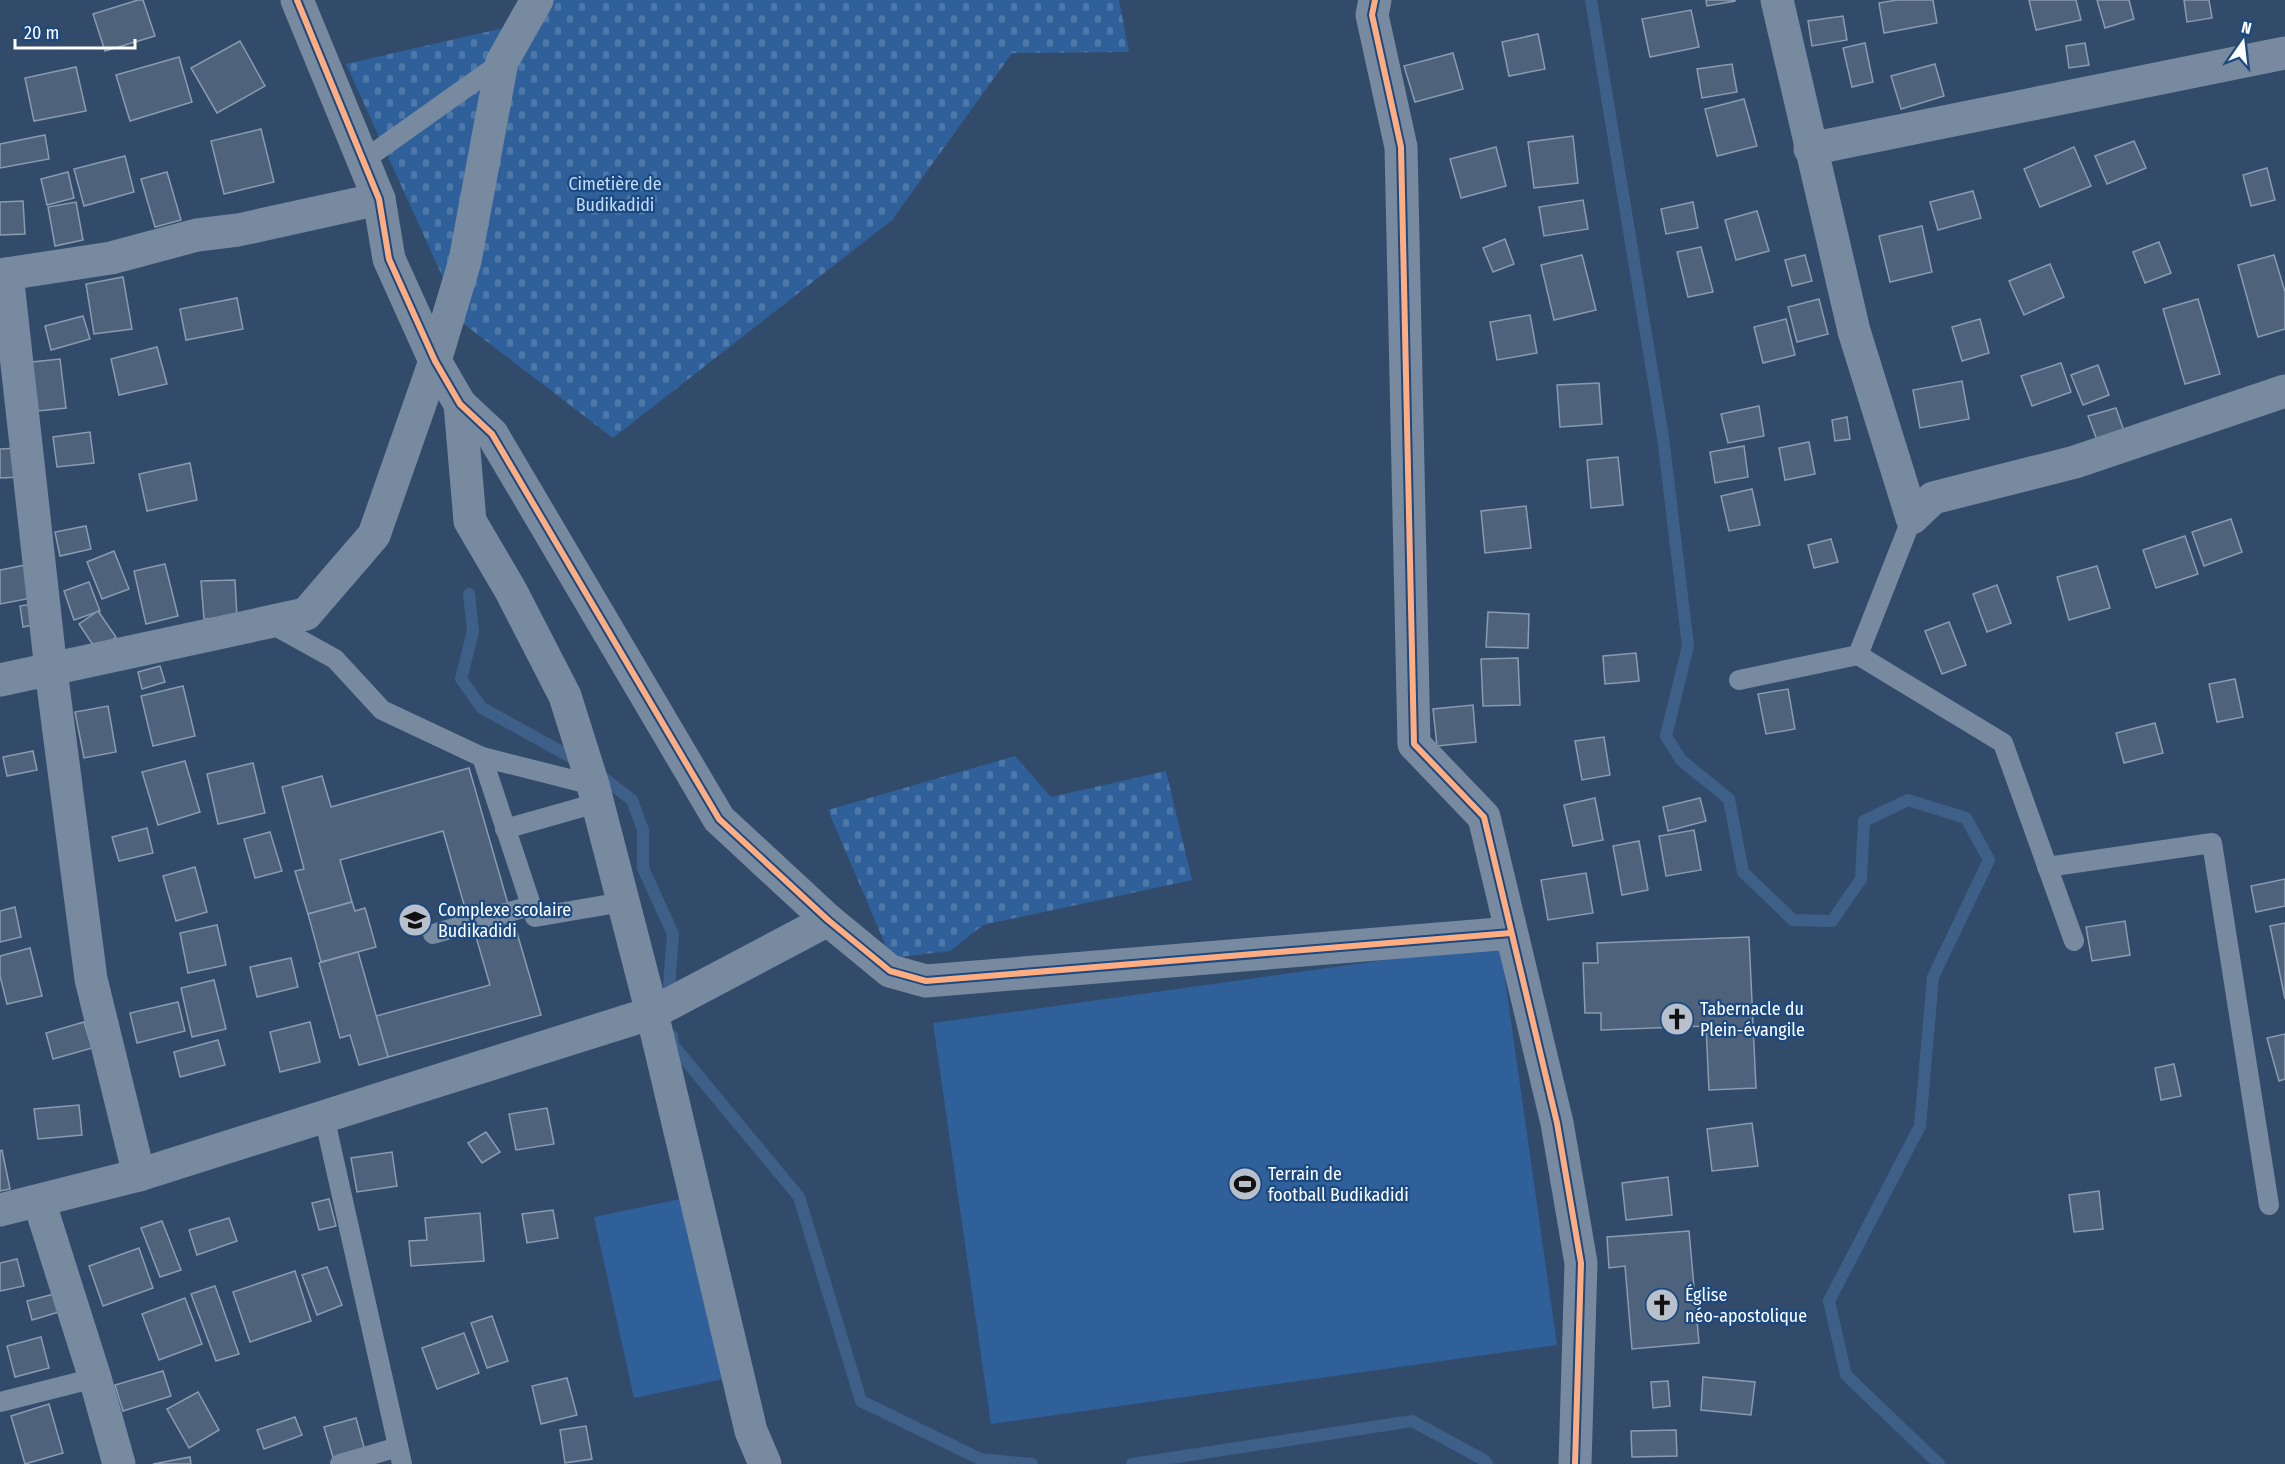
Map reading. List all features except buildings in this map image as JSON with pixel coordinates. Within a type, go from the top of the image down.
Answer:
[{"type":"street","points":[[297,0],[379,199],[389,259],[435,361],[460,404],[492,434],[719,819],[828,920],[890,970],[926,981],[1511,933]]},
{"type":"street","points":[[0,680],[306,614],[374,535],[435,361],[465,261],[502,62],[537,0]]},
{"type":"street","points":[[1375,0],[1372,15],[1401,147],[1414,744],[1484,817],[1557,1123],[1581,1263],[1575,1464]]},
{"type":"street","points":[[1777,0],[1854,331],[1912,518],[1933,498],[2075,462],[2285,392]]},
{"type":"street","points":[[1810,149],[2285,53]]},
{"type":"street","points":[[139,1175],[91,979],[51,670],[4,275],[111,258],[197,235],[238,231],[379,199]]},
{"type":"street","points":[[460,404],[470,521],[511,591],[565,696],[595,794],[652,1013],[751,1431],[765,1464]]},
{"type":"street","points":[[0,1210],[139,1175],[652,1013],[828,920]]},
{"type":"street","points":[[39,1201],[95,1378],[118,1464]]},
{"type":"lane","points":[[364,160],[502,62]]},
{"type":"lane","points":[[1858,655],[1912,518]]},
{"type":"lane","points":[[268,622],[335,659],[382,710],[482,757],[595,794]]},
{"type":"lane","points":[[1739,680],[1858,655],[2003,743],[2074,941]]},
{"type":"lane","points":[[482,757],[535,917],[623,902]]},
{"type":"lane","points":[[505,829],[595,794]]},
{"type":"lane","points":[[2048,867],[2212,843],[2269,1204]]},
{"type":"lane","points":[[433,934],[530,906]]},
{"type":"lane","points":[[324,1116],[400,1456],[340,1464]]},
{"type":"lane","points":[[0,1402],[95,1378]]},
{"type":"green space","name":"Cimetière de Budikadidi","points":[[550,0],[1119,0],[1129,52],[1012,53],[892,220],[613,438],[464,324],[346,64],[539,20]]},
{"type":"green space","points":[[1015,756],[1051,797],[1166,771],[1192,880],[983,925],[950,951],[891,958],[828,810]]},
{"type":"green space","name":"Terrain de football Budikadidi","points":[[1500,944],[1557,1345],[991,1424],[933,1023]]},
{"type":"green space","points":[[685,1198],[724,1379],[634,1398],[594,1217]]},
{"type":"waterway","points":[[1591,0],[1663,437],[1688,646],[1666,736],[1681,760],[1729,799],[1743,872],[1793,920],[1832,921],[1861,879],[1864,821],[1908,800],[1966,818],[1989,860],[1933,977],[1920,1126],[1829,1301],[1846,1375],[1939,1464]]},
{"type":"waterway","points":[[469,594],[473,631],[461,679],[482,708],[578,761]]},
{"type":"waterway","points":[[598,774],[632,800],[643,830],[643,868],[673,934],[668,1001]]},
{"type":"waterway","points":[[672,1036],[673,1045],[799,1197],[861,1401],[980,1459],[1032,1464]]},
{"type":"waterway","points":[[1132,1464],[1412,1421],[1484,1460],[1487,1464]]},
{"type":"cycle path","points":[[297,0],[379,199],[389,259],[435,361],[460,404],[492,434],[719,819],[828,920],[890,971],[926,981],[1511,933]]},
{"type":"cycle path","points":[[1375,0],[1372,15],[1401,147],[1414,744],[1484,817],[1557,1123],[1581,1263],[1575,1464]]},
{"type":"place","name":"Complexe scolaire Budikadidi","points":[[415,920]]},
{"type":"place","name":"Tabernacle du Plein-évangile","points":[[1677,1019]]},
{"type":"place","name":"Terrain de football Budikadidi","points":[[1245,1184]]},
{"type":"place","name":"Église néo-apostolique","points":[[1662,1305]]}]
